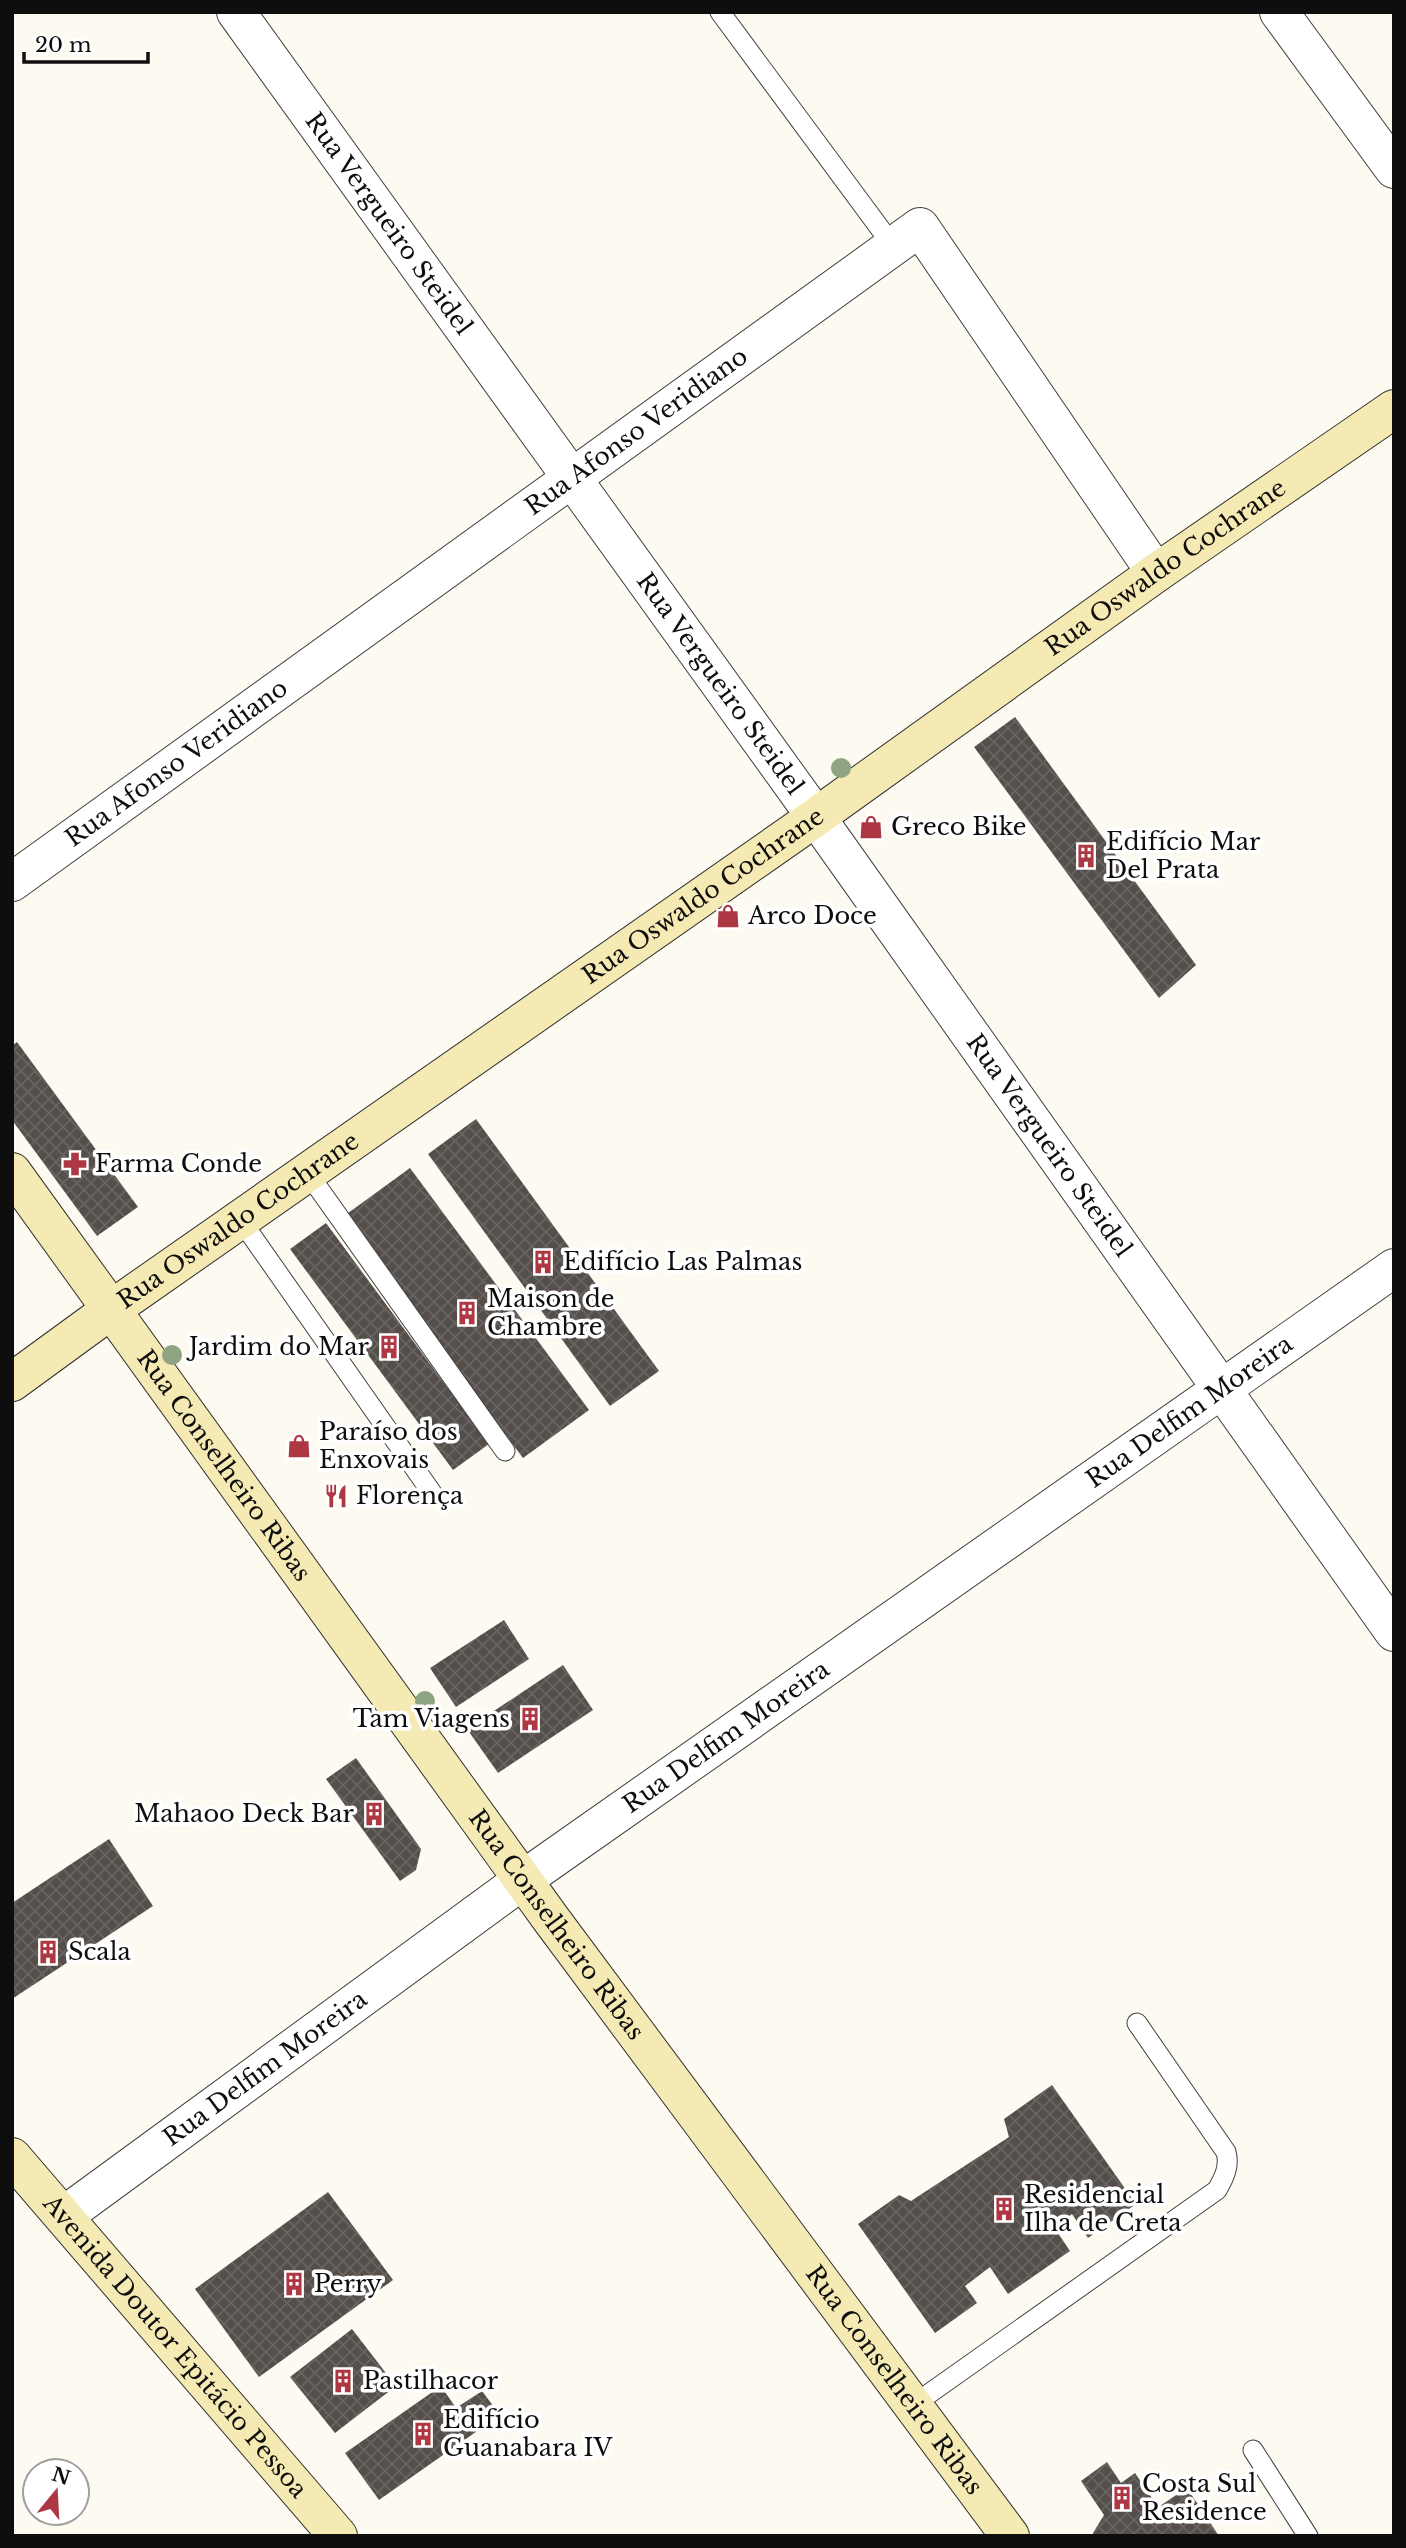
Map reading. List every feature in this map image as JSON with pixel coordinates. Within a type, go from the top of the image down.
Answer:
[{"type":"main road","name":"Rua Oswaldo Cochrane","points":[[12,1382],[240,1219],[816,817],[1156,573],[1394,409]]},
{"type":"main road","name":"Rua Conselheiro Ribas","points":[[12,1172],[524,1879],[1010,2536]]},
{"type":"main road","name":"Avenida Doutor Epitácio Pessoa","points":[[12,2157],[338,2536]]},
{"type":"street","name":"Rua Vergueiro Steidel","points":[[236,12],[816,817],[1394,1632]]},
{"type":"street","points":[[1279,12],[1394,169]]},
{"type":"street","name":"Rua Afonso Veridiano","points":[[12,882],[920,227],[1156,573]]},
{"type":"street","name":"Rua Delfim Moreira","points":[[65,2216],[524,1879],[1394,1268]]},
{"type":"lane","points":[[720,12],[893,246]]},
{"type":"lane","points":[[307,1172],[505,1451]]},
{"type":"lane","points":[[240,1219],[432,1493]]},
{"type":"lane","points":[[913,2405],[1217,2190],[1222,2182],[1228,2160],[1226,2152],[1137,2023]]},
{"type":"lane","points":[[1252,2449],[1308,2536]]},
{"type":"building","name":"Edifício Mar Del Prata","points":[[1015,717],[1196,965],[1159,998],[974,747]]},
{"type":"building","name":"Farma Conde","points":[[17,1042],[138,1207],[97,1236],[12,1120],[12,1046]]},
{"type":"building","name":"Edifício Las Palmas","points":[[476,1119],[659,1371],[610,1406],[428,1154]]},
{"type":"building","name":"Maison de Chambre","points":[[410,1168],[589,1410],[523,1458],[344,1216]]},
{"type":"building","name":"Jardim do Mar","points":[[326,1223],[489,1444],[453,1470],[290,1249]]},
{"type":"building","points":[[504,1620],[529,1659],[456,1707],[430,1668]]},
{"type":"building","name":"Tam Viagens","points":[[563,1665],[593,1710],[498,1773],[467,1729]]},
{"type":"building","name":"Mahaoo Deck Bar","points":[[356,1758],[421,1849],[416,1870],[400,1881],[326,1779]]},
{"type":"building","name":"Scala","points":[[109,1839],[153,1906],[12,1999],[12,1903]]},
{"type":"building","name":"Residencial Ilha de Creta","points":[[1052,2085],[1136,2204],[1088,2238],[1072,2214],[1054,2227],[1070,2251],[1008,2294],[990,2267],[965,2286],[977,2303],[935,2333],[858,2224],[899,2195],[911,2201],[1009,2137],[1004,2119]]},
{"type":"building","name":"Perry","points":[[328,2192],[393,2280],[259,2377],[195,2289]]},
{"type":"building","name":"Pastilhacor","points":[[352,2329],[396,2386],[335,2433],[290,2377]]},
{"type":"building","name":"Edifício Guanabara IV","points":[[441,2386],[456,2408],[482,2391],[500,2415],[379,2500],[345,2453]]},
{"type":"building","name":"Costa Sul Residence","points":[[1107,2462],[1121,2483],[1135,2473],[1158,2507],[1187,2488],[1219,2536],[1093,2536],[1104,2515],[1081,2481]]},
{"type":"place","name":"Greco Bike","points":[[871,827]]},
{"type":"place","name":"Edifício Mar Del Prata","points":[[1086,856]]},
{"type":"place","name":"Arco Doce","points":[[728,916]]},
{"type":"place","name":"Farma Conde","points":[[75,1164]]},
{"type":"place","name":"Edifício Las Palmas","points":[[543,1262]]},
{"type":"place","name":"Maison de Chambre","points":[[467,1313]]},
{"type":"place","name":"Jardim do Mar","points":[[389,1347]]},
{"type":"place","name":"Paraíso dos Enxovais","points":[[299,1446]]},
{"type":"place","name":"Florença","points":[[336,1496]]},
{"type":"place","name":"Tam Viagens","points":[[530,1719]]},
{"type":"place","name":"Mahaoo Deck Bar","points":[[374,1814]]},
{"type":"place","name":"Scala","points":[[48,1952]]},
{"type":"place","name":"Residencial Ilha de Creta","points":[[1004,2209]]},
{"type":"place","name":"Perry","points":[[294,2284]]},
{"type":"place","name":"Pastilhacor","points":[[343,2381]]},
{"type":"place","name":"Edifício Guanabara IV","points":[[423,2434]]},
{"type":"place","name":"Costa Sul Residence","points":[[1122,2498]]}]
